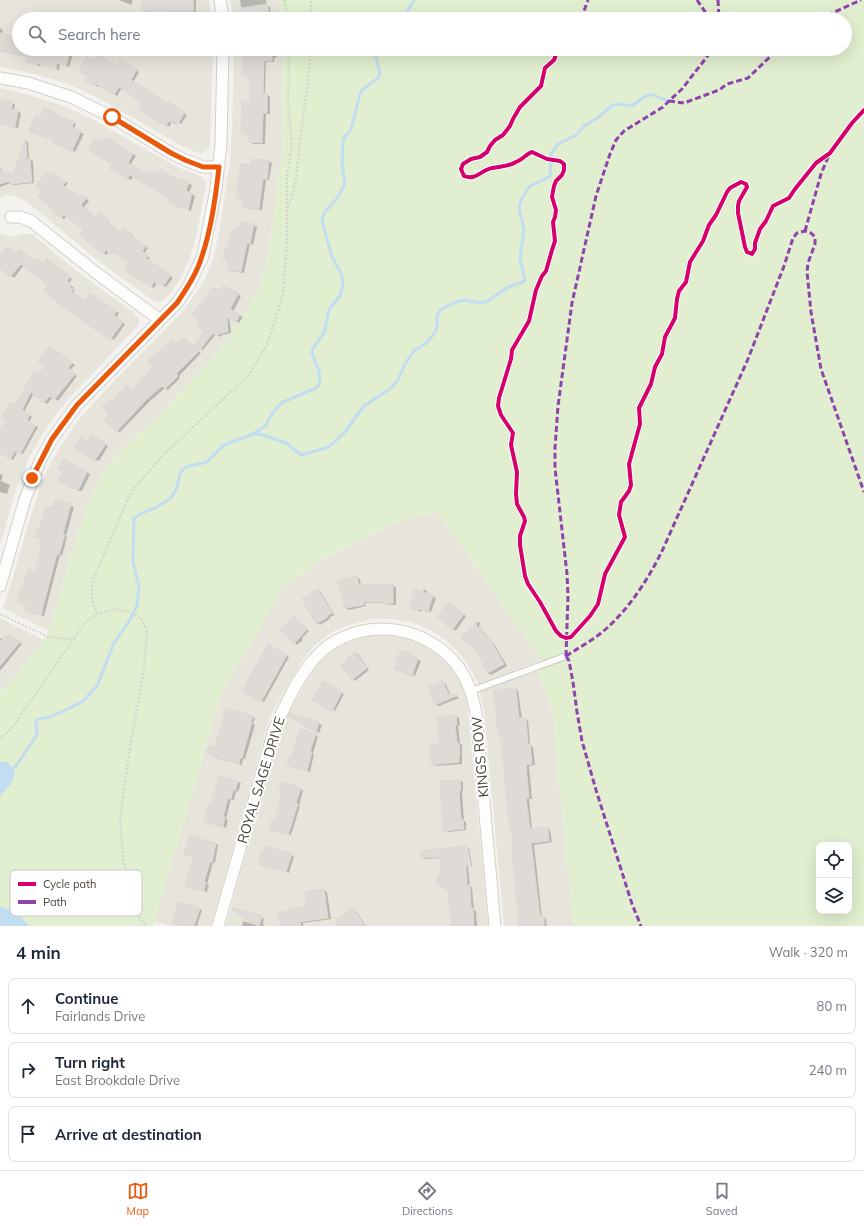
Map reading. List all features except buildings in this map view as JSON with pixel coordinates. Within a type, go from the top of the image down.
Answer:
[{"type":"street","points":[[220,0],[222,12]]},
{"type":"street","points":[[0,586],[27,492],[40,461],[52,439],[77,405],[177,303],[188,287],[203,256],[216,189],[222,144],[223,56]]},
{"type":"street","points":[[0,78],[28,83],[71,97],[106,114],[185,160],[203,167],[219,167]]},
{"type":"street","points":[[11,217],[20,217],[31,221],[99,275],[160,320]]},
{"type":"street","name":"ROYAL SAGE DRIVE","points":[[218,926],[274,730],[305,670],[316,656],[340,639],[354,633],[370,629],[395,629]]},
{"type":"street","name":"KINGS ROW","points":[[395,629],[426,639],[450,656],[460,669],[471,691],[476,714],[495,926]]},
{"type":"lane","points":[[471,691],[566,656]]},
{"type":"path","points":[[284,0],[287,12]]},
{"type":"path","points":[[311,0],[311,12]]},
{"type":"path","points":[[97,614],[92,600],[92,582],[131,492],[164,454],[248,375],[267,346],[282,295],[287,243],[287,174],[292,146],[288,102],[290,56]]},
{"type":"path","points":[[287,208],[292,200],[310,68],[310,56]]},
{"type":"path","points":[[0,739],[12,728],[85,623],[97,614],[116,609],[129,612],[142,619],[148,632],[144,670],[130,746],[120,818],[123,859],[126,870]]},
{"type":"path","points":[[0,614],[48,637],[67,639],[75,637]]},
{"type":"path","points":[[138,916],[146,926]]},
{"type":"shaded area","points":[[0,0],[209,0],[210,12],[12,12],[12,56],[213,56],[210,145],[208,150],[200,154],[176,143],[106,102],[80,89],[31,73],[0,67]]},
{"type":"shaded area","points":[[230,0],[279,0],[281,12],[232,12]]},
{"type":"shaded area","points":[[234,56],[283,56],[281,121],[282,150],[269,248],[259,290],[237,326],[212,358],[152,423],[123,447],[102,475],[89,502],[77,534],[49,631],[3,608],[43,479],[58,450],[79,419],[184,310],[203,283],[214,257],[220,227],[230,161]]},
{"type":"shaded area","points":[[0,88],[26,94],[64,106],[94,120],[177,167],[202,177],[205,180],[206,185],[198,228],[190,258],[179,281],[169,295],[163,300],[159,302],[154,301],[101,263],[27,202],[18,197],[9,195],[0,198]]},
{"type":"shaded area","points":[[0,233],[11,237],[23,234],[32,234],[74,269],[133,312],[139,319],[139,324],[69,398],[46,428],[30,456],[15,492],[0,546]]},
{"type":"shaded area","points":[[437,512],[541,660],[478,684],[472,671],[462,656],[447,641],[430,630],[411,622],[392,619],[372,619],[349,625],[332,632],[314,646],[301,662],[269,720],[211,926],[171,926],[154,922],[222,694],[282,589],[319,561],[394,523]]},
{"type":"shaded area","points":[[0,618],[44,640],[0,694]]},
{"type":"shaded area","points":[[376,633],[396,634],[413,639],[430,648],[445,660],[458,678],[463,688],[467,700],[488,926],[226,926],[281,727],[306,682],[318,664],[330,652],[345,643]]},
{"type":"shaded area","points":[[538,671],[552,712],[573,926],[504,926],[484,711],[480,691]]},
{"type":"green space","points":[[279,0],[864,0],[864,926],[573,926],[552,712],[538,671],[545,660],[541,660],[437,512],[394,523],[319,561],[282,590],[222,694],[153,926],[0,926],[0,694],[44,640],[49,631],[77,534],[89,502],[102,475],[123,447],[152,423],[212,358],[237,326],[259,290],[269,248],[282,150],[281,121],[283,56],[852,56],[852,12],[281,12]]},
{"type":"water","points":[[0,762],[8,762],[15,773],[11,784],[0,796]]},
{"type":"water","points":[[0,906],[10,910],[10,916],[21,916],[29,926],[0,926]]},
{"type":"waterway","points":[[407,12],[414,0]]},
{"type":"waterway","points":[[9,771],[16,766],[37,735],[36,721],[50,717],[83,701],[97,686],[114,643],[130,620],[137,606],[139,587],[133,562],[134,518],[171,498],[177,487],[180,473],[186,467],[207,462],[224,445],[253,434],[266,425],[272,414],[281,403],[316,388],[319,384],[319,371],[312,353],[313,348],[324,333],[329,310],[341,294],[343,282],[341,273],[332,257],[322,220],[325,211],[333,204],[345,184],[342,164],[344,138],[351,130],[362,90],[378,78],[380,74],[376,56]]},
{"type":"waterway","points":[[254,434],[263,435],[286,443],[301,455],[329,447],[344,433],[364,406],[390,389],[398,380],[405,364],[414,351],[426,343],[434,334],[437,328],[437,316],[441,309],[464,300],[480,303],[488,301],[508,287],[525,280],[520,258],[524,230],[519,208],[521,200],[529,187],[550,176],[551,154],[558,144],[576,135],[584,126],[596,119],[613,105],[620,104],[632,106],[643,97],[650,94],[669,101]]},
{"type":"marked path","points":[[584,12],[588,0]]},
{"type":"marked path","points":[[697,0],[705,12]]},
{"type":"marked path","points":[[718,0],[719,12]]},
{"type":"marked path","points":[[834,12],[861,0]]},
{"type":"marked path","points":[[566,656],[568,596],[567,574],[555,468],[555,448],[558,406],[572,303],[596,196],[616,140],[624,131],[663,107],[682,89],[708,56]]},
{"type":"marked path","points":[[669,101],[684,103],[719,90],[727,84],[748,78],[771,56]]},
{"type":"marked path","points":[[805,231],[821,174],[829,155]]},
{"type":"marked path","points":[[566,656],[598,636],[607,628],[632,601],[652,570],[663,549],[748,359],[784,266],[793,238],[797,233],[805,231],[811,233],[815,237],[815,244],[808,263],[807,272],[811,312],[821,369],[864,492]]},
{"type":"marked path","points":[[566,656],[569,661],[573,682],[582,741],[632,904],[641,926]]},
{"type":"cycle path","points":[[555,56],[554,60],[545,68],[541,86],[520,107],[510,126],[503,135],[495,140],[487,152],[480,157],[471,159],[463,164],[461,169],[464,176],[472,177],[488,169],[513,164],[532,152],[547,159],[560,161],[564,164],[564,170],[562,175],[556,181],[552,197],[556,210],[553,222],[555,241],[546,271],[542,276],[536,290],[529,321],[512,350],[511,359],[498,406],[501,415],[513,433],[511,445],[517,472],[517,504],[525,521],[520,536],[525,576],[528,584],[556,631],[561,636],[566,638],[571,637],[590,616],[598,604],[605,574],[625,537],[619,515],[621,502],[629,491],[631,485],[629,464],[640,424],[639,408],[651,384],[655,367],[662,354],[665,337],[675,318],[679,291],[686,282],[690,262],[703,241],[709,225],[716,215],[727,192],[730,188],[741,182],[746,184],[747,187],[739,201],[738,213],[745,247],[747,252],[752,254],[755,249],[755,243],[760,229],[766,221],[773,206],[789,198],[816,163],[830,153],[852,123],[864,110]]},
{"type":"route","points":[[32,478],[52,439],[77,405],[177,303],[188,287],[197,269],[203,256],[207,239],[219,167],[203,167],[185,160],[112,117]]}]
